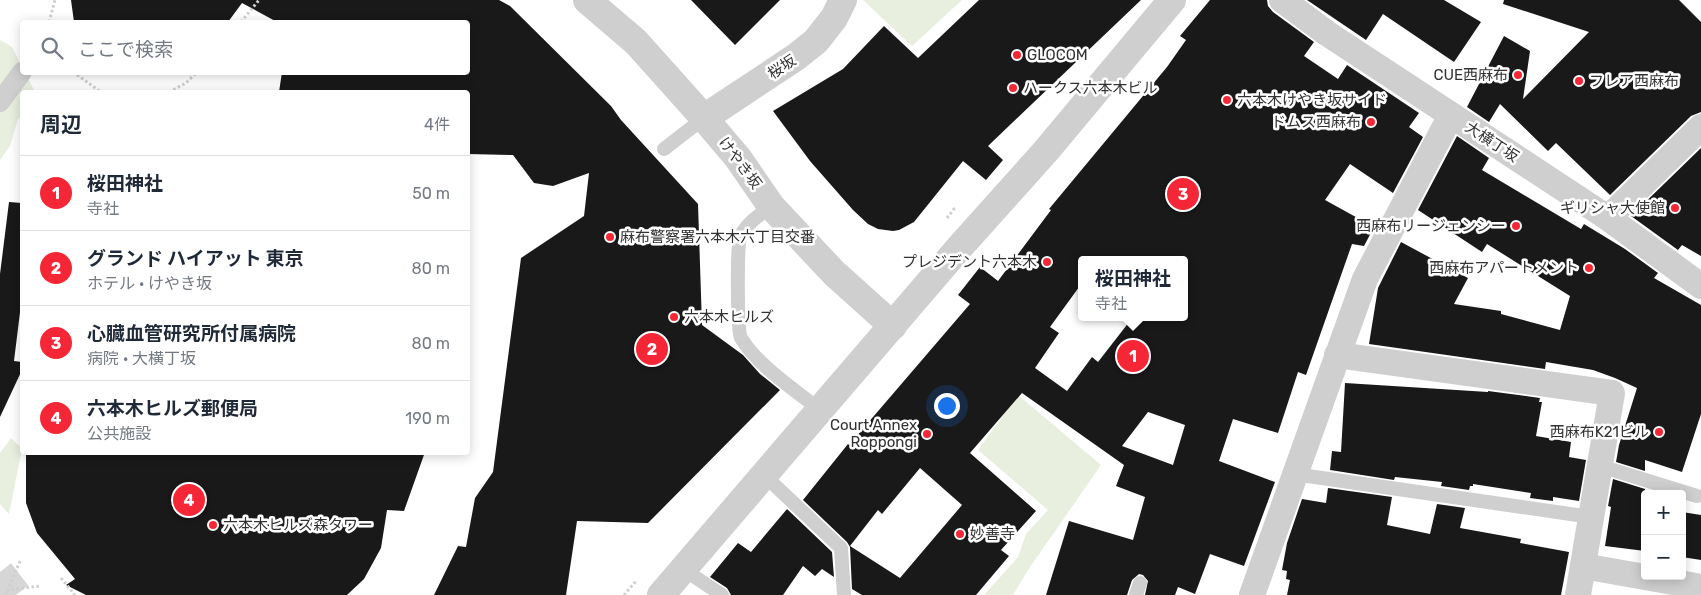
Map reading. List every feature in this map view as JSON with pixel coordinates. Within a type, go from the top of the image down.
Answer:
[{"type":"street","name":"けやき坂","points":[[586,0],[636,42],[738,158],[771,206],[834,273],[893,326]]},
{"type":"street","name":"桜坂","points":[[704,118],[816,42],[834,18],[843,0]]},
{"type":"street","name":"大横丁坂","points":[[1282,0],[1328,34],[1608,218],[1701,286]]},
{"type":"street","points":[[661,595],[958,249],[1045,152],[1164,3]]},
{"type":"street","points":[[0,102],[20,75]]},
{"type":"street","points":[[1252,595],[1365,279],[1451,114]]},
{"type":"street","points":[[1608,218],[1701,127]]},
{"type":"street","points":[[1338,354],[1612,393],[1578,595]]},
{"type":"street","points":[[1583,566],[1701,587]]},
{"type":"lane","points":[[664,149],[704,118]]},
{"type":"lane","points":[[771,206],[751,222],[740,238],[737,256],[740,336],[757,358],[820,410]]},
{"type":"lane","points":[[1600,466],[1697,496]]},
{"type":"lane","points":[[1294,474],[1591,517]]},
{"type":"lane","points":[[764,475],[841,548],[844,595]]},
{"type":"lane","points":[[683,569],[722,595]]},
{"type":"path","points":[[50,20],[55,0]]},
{"type":"path","points":[[243,20],[259,0]]},
{"type":"path","points":[[76,75],[98,90]]},
{"type":"path","points":[[174,90],[186,83],[194,75]]},
{"type":"path","points":[[6,595],[20,561]]},
{"type":"path","points":[[61,578],[75,595]]},
{"type":"path","points":[[8,590],[40,586]]},
{"type":"green space","points":[[863,0],[962,0],[912,46]]},
{"type":"green space","points":[[0,40],[12,47],[20,63],[20,75],[26,75],[34,90],[20,90],[20,117],[10,146],[0,160]]},
{"type":"green space","points":[[1018,395],[1101,465],[1028,570],[1013,595],[984,595],[1018,557],[1026,534],[1048,510],[978,450]]},
{"type":"green space","points":[[11,438],[20,447],[21,455],[9,514],[0,504],[0,453]]},
{"type":"building","points":[[71,0],[499,0],[510,6],[611,106],[621,120],[698,204],[702,325],[743,355],[760,374],[780,390],[648,523],[577,521],[566,595],[434,595],[458,546],[466,547],[475,498],[493,472],[521,258],[584,216],[589,173],[553,186],[534,183],[513,155],[470,154],[470,90],[279,90],[282,75],[470,75],[470,20],[273,20],[242,3],[229,20],[74,20]]},
{"type":"building","points":[[691,0],[780,0],[735,45]]},
{"type":"building","points":[[979,0],[1141,0],[988,146],[1003,160],[986,180],[963,161],[914,222],[899,230],[878,229],[868,224],[853,210],[810,161],[773,111],[843,69],[884,26],[918,58]]},
{"type":"building","points":[[1210,0],[1267,0],[1268,6],[1273,12],[1314,42],[1304,56],[1338,79],[1347,65],[1419,113],[1409,127],[1423,137],[1393,193],[1350,164],[1325,200],[1374,227],[1364,246],[1352,244],[1306,375],[1298,372],[1278,433],[1233,419],[1219,461],[1275,482],[1244,566],[1210,554],[1195,594],[1178,587],[1175,595],[1145,595],[1148,581],[1143,575],[1139,574],[1132,580],[1127,595],[1046,595],[1069,521],[1133,540],[1145,497],[1116,486],[1124,465],[1022,393],[970,453],[1036,511],[1001,550],[1009,556],[976,595],[862,595],[852,589],[850,547],[847,542],[803,500],[848,444],[970,304],[958,295],[980,267],[998,281],[1051,210],[1049,209],[1167,67],[1186,40],[1180,36]],"holes":[[[1078,256],[1188,256],[1188,321],[1130,321],[1098,362],[1092,357],[1067,391],[1035,368],[1059,333],[1050,327],[1078,288]],[[1148,412],[1185,425],[1173,465],[1122,446]],[[920,468],[962,505],[900,578],[850,546],[878,510],[882,514]]]},
{"type":"building","points":[[1307,0],[1444,0],[1481,22],[1454,62],[1383,14],[1366,40]]},
{"type":"building","points":[[1504,0],[1679,0],[1701,22],[1701,112],[1691,116],[1610,195],[1556,143],[1548,151],[1500,104],[1489,122],[1467,107],[1504,36],[1530,51],[1523,99],[1589,32],[1503,4]]},
{"type":"building","points":[[1457,136],[1489,158],[1482,170],[1581,229],[1584,224],[1625,249],[1658,273],[1654,278],[1701,305],[1701,414],[1682,472],[1645,460],[1645,471],[1616,462],[1619,445],[1637,388],[1615,378],[1593,370],[1546,362],[1545,369],[1369,344],[1378,288],[1401,242],[1468,278],[1454,304],[1501,311],[1501,314],[1560,330],[1570,296],[1487,244],[1482,252],[1418,210]]},
{"type":"building","points":[[1701,148],[1701,256],[1682,245],[1678,250],[1631,216]]},
{"type":"building","points":[[9,202],[20,203],[20,312],[14,361],[20,362],[20,374],[0,417],[0,274]]},
{"type":"building","points":[[1345,383],[1488,391],[1540,398],[1539,402],[1542,402],[1536,436],[1571,442],[1569,457],[1586,460],[1579,501],[1553,497],[1553,501],[1530,498],[1531,493],[1473,484],[1469,490],[1441,486],[1442,482],[1395,477],[1394,480],[1330,470],[1332,451],[1341,452]]},
{"type":"building","name":"六本木ヒルズ森タワー","points":[[26,455],[424,455],[404,511],[387,510],[381,548],[364,579],[347,595],[86,595],[66,585],[75,579],[37,533],[26,503]]},
{"type":"building","points":[[1613,479],[1645,489],[1641,490],[1641,550],[1605,546],[1611,507],[1608,506]]},
{"type":"building","points":[[1328,488],[1392,497],[1387,525],[1430,534],[1437,504],[1465,508],[1460,528],[1521,539],[1520,543],[1569,552],[1561,595],[1287,595],[1290,580],[1286,579],[1287,571],[1282,570],[1287,543],[1302,499],[1326,503]]},
{"type":"building","points":[[787,509],[832,552],[834,577],[822,569],[815,576],[803,566],[783,595],[731,595],[727,588],[710,577],[738,543],[751,552]]},
{"type":"building","points":[[1686,513],[1701,515],[1701,560],[1686,558]]},
{"type":"tunnel","points":[[0,572],[18,595]]},
{"type":"place","name":"GLOCOM","points":[[1017,55]]},
{"type":"place","name":"CUE西麻布","points":[[1518,75]]},
{"type":"place","name":"フレア西麻布","points":[[1579,81]]},
{"type":"place","name":"ハークス六本木ビル","points":[[1013,88]]},
{"type":"place","name":"六本木けやき坂サイド","points":[[1227,100]]},
{"type":"place","name":"ドムス西麻布","points":[[1371,122]]},
{"type":"place","name":"心臓血管研究所付属病院","points":[[1183,194]]},
{"type":"place","name":"ギリシャ大使館","points":[[1675,208]]},
{"type":"place","name":"西麻布リージェンシー","points":[[1516,226]]},
{"type":"place","name":"麻布警察署六本木六丁目交番","points":[[610,237]]},
{"type":"place","name":"プレジデント六本木","points":[[1047,262]]},
{"type":"place","name":"西麻布アパートメント","points":[[1589,268]]},
{"type":"place","name":"六本木ヒルズ","points":[[674,317]]},
{"type":"place","name":"グランド ハイアット 東京","points":[[652,349]]},
{"type":"place","name":"桜田神社","points":[[1133,356]]},
{"type":"place","name":"西麻布K21ビル","points":[[1659,432]]},
{"type":"place","name":"Court Annex Roppongi","points":[[927,434]]},
{"type":"place","name":"六本木ヒルズ郵便局","points":[[189,500]]},
{"type":"place","name":"六本木ヒルズ森タワー","points":[[213,525]]},
{"type":"place","name":"妙善寺","points":[[960,534]]}]
